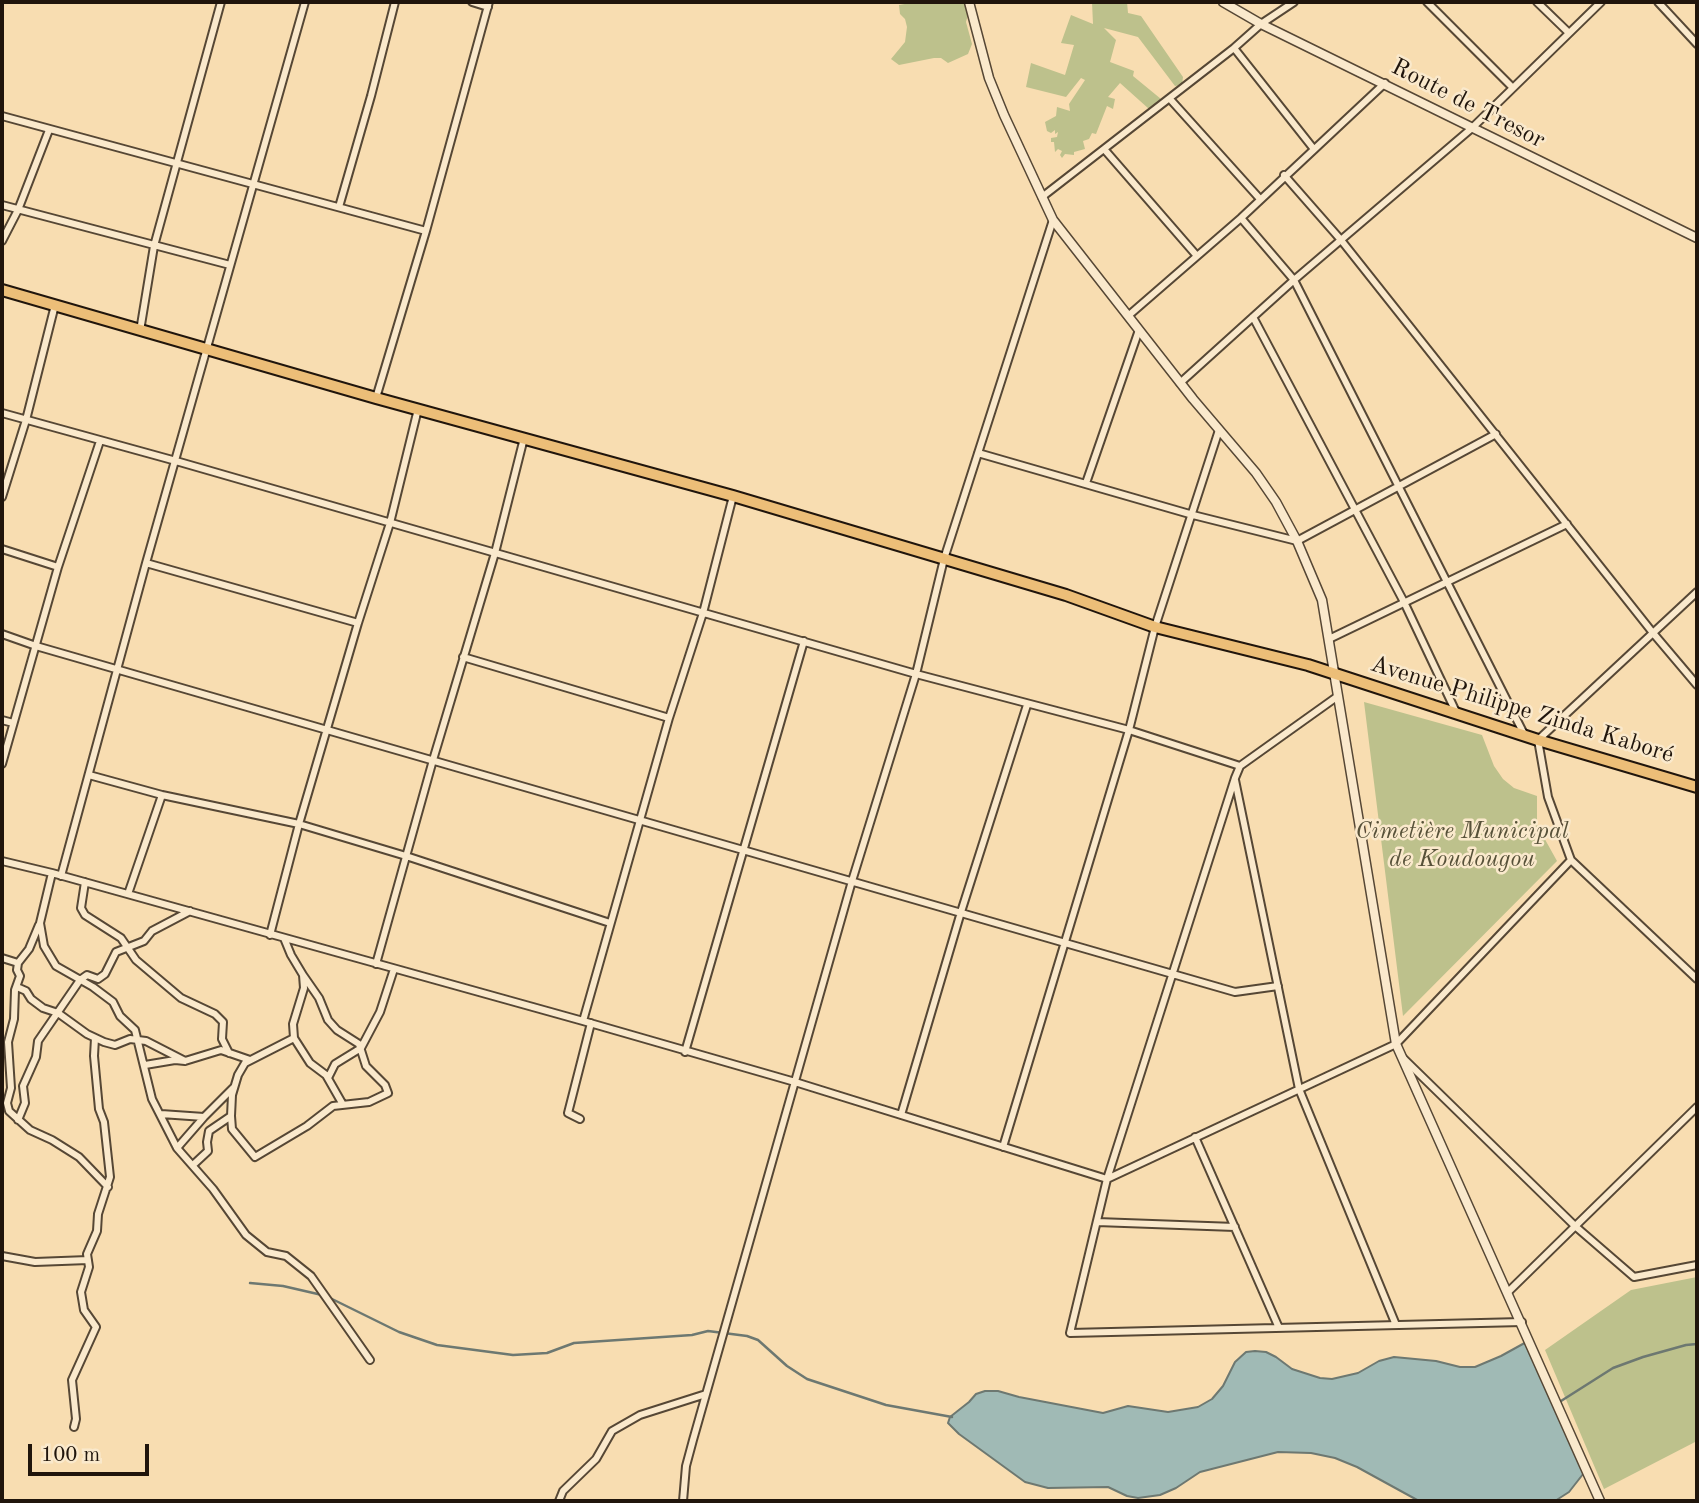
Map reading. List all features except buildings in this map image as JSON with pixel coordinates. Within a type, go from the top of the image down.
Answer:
[{"type":"main road","name":"Avenue Philippe Zinda Kaboré","points":[[2,290],[376,398],[733,496],[1066,595],[1155,627],[1334,674],[1525,736],[1697,787]]},
{"type":"street","points":[[140,331],[154,246],[221,2]]},
{"type":"street","points":[[61,876],[206,348],[305,2]]},
{"type":"street","points":[[340,207],[395,2]]},
{"type":"street","points":[[376,398],[426,231],[488,4],[472,2]]},
{"type":"street","points":[[969,2],[989,78],[1053,220],[1181,383],[1256,473],[1276,502],[1297,541],[1322,600],[1396,1044],[1600,1501]]},
{"type":"street","name":"Route de Tresor","points":[[1222,2],[1261,24],[1697,238]]},
{"type":"street","points":[[1042,197],[1170,99],[1261,24],[1294,2]]},
{"type":"street","points":[[1427,2],[1512,87]]},
{"type":"street","points":[[1537,2],[1569,33]]},
{"type":"street","points":[[1181,383],[1293,280],[1472,128],[1601,2]]},
{"type":"street","points":[[1658,2],[1697,44]]},
{"type":"street","points":[[1234,48],[1313,149]]},
{"type":"street","points":[[1128,316],[1241,218],[1385,83]]},
{"type":"street","points":[[1170,99],[1260,199]]},
{"type":"street","points":[[2,116],[426,231]]},
{"type":"street","points":[[2,242],[18,210],[49,130]]},
{"type":"street","points":[[1104,149],[1197,256]]},
{"type":"street","points":[[1284,175],[1341,240],[1697,685]]},
{"type":"street","points":[[2,205],[230,265]]},
{"type":"street","points":[[1241,218],[1293,280],[1525,736]]},
{"type":"street","points":[[683,1501],[686,1466],[852,881],[916,674],[944,559],[1053,220]]},
{"type":"street","points":[[2,497],[26,419],[55,305]]},
{"type":"street","points":[[1253,317],[1404,602],[1457,714]]},
{"type":"street","points":[[1086,482],[1139,330]]},
{"type":"street","points":[[270,935],[299,824],[390,523],[418,409]]},
{"type":"street","points":[[2,413],[916,674],[1129,730],[1240,766]]},
{"type":"street","points":[[1003,1147],[1129,730],[1155,627],[1219,430]]},
{"type":"street","points":[[978,453],[1193,515],[1297,541],[1496,434]]},
{"type":"street","points":[[376,964],[495,553],[524,438]]},
{"type":"street","points":[[2,764],[58,567],[100,441]]},
{"type":"street","points":[[583,1021],[669,718],[703,613],[733,496]]},
{"type":"street","points":[[1329,639],[1567,524]]},
{"type":"street","points":[[2,549],[58,567]]},
{"type":"street","points":[[146,564],[358,623]]},
{"type":"street","points":[[1697,592],[1538,740],[1548,797],[1571,860],[1697,979]]},
{"type":"street","points":[[2,634],[1235,992],[1278,986]]},
{"type":"street","points":[[685,1052],[804,641]]},
{"type":"street","points":[[463,657],[669,718]]},
{"type":"street","points":[[1338,696],[1240,766],[1107,1179],[1070,1333],[1522,1322]]},
{"type":"street","points":[[901,1115],[961,912],[1027,705]]},
{"type":"street","points":[[2,720],[13,723]]},
{"type":"street","points":[[89,775],[162,795],[299,824],[610,923]]},
{"type":"street","points":[[1235,778],[1298,1089],[1396,1325]]},
{"type":"street","points":[[128,894],[162,795]]},
{"type":"street","points":[[2,861],[592,1023],[795,1082],[1107,1179],[1396,1044],[1571,860]]},
{"type":"street","points":[[52,873],[40,923],[29,949],[18,963],[20,976],[6,1053],[11,1088],[4,1106],[30,1130],[79,1157],[108,1187]]},
{"type":"street","points":[[85,882],[81,908],[85,915],[121,938],[130,947],[136,960],[181,998],[215,1014],[223,1022],[222,1039],[229,1053]]},
{"type":"street","points":[[18,1120],[25,1103],[23,1086],[37,1058],[38,1041],[80,979],[87,975],[98,979],[105,974],[116,952],[145,941],[152,931],[190,911]]},
{"type":"street","points":[[40,923],[44,946],[56,965],[113,1002],[120,1016],[135,1030],[152,1099],[177,1147],[213,1189],[246,1235],[267,1252],[286,1256],[311,1276],[370,1360]]},
{"type":"street","points":[[284,939],[291,955],[319,998],[328,1020],[337,1030],[359,1044],[366,1066],[385,1085],[388,1093],[369,1102],[333,1106],[307,1126],[255,1157],[232,1129],[234,1087],[245,1063],[295,1038]]},
{"type":"street","points":[[2,958],[18,963]]},
{"type":"street","points":[[328,1078],[335,1064],[361,1048],[380,1012],[394,970]]},
{"type":"street","points":[[303,975],[304,988],[293,1024],[295,1038],[310,1063],[328,1078],[342,1103]]},
{"type":"street","points":[[17,987],[26,991],[31,999],[43,1008],[58,1013],[96,1038],[115,1045],[130,1039],[137,1040],[163,1049],[185,1061]]},
{"type":"street","points":[[580,1119],[568,1114],[592,1023]]},
{"type":"street","points":[[74,1427],[76,1419],[72,1380],[96,1327],[84,1310],[81,1292],[89,1267],[87,1254],[97,1231],[98,1214],[110,1177],[104,1122],[99,1109],[94,1056],[96,1038]]},
{"type":"street","points":[[145,1065],[185,1061],[221,1050],[250,1060]]},
{"type":"street","points":[[1402,1056],[1576,1226],[1634,1277],[1697,1265]]},
{"type":"street","points":[[177,1147],[234,1087]]},
{"type":"street","points":[[1508,1292],[1697,1107]]},
{"type":"street","points":[[161,1114],[204,1117]]},
{"type":"street","points":[[193,1166],[208,1151],[206,1142],[209,1131],[231,1116]]},
{"type":"street","points":[[1195,1137],[1279,1328]]},
{"type":"street","points":[[1097,1222],[1235,1227]]},
{"type":"street","points":[[2,1256],[36,1262],[88,1259]]},
{"type":"street","points":[[559,1501],[580,1472],[596,1459],[612,1431],[640,1415],[706,1394]]},
{"type":"green space","points":[[916,2],[966,2],[970,7],[966,22],[972,44],[968,54],[948,63],[941,58],[934,58],[899,65],[891,59],[905,42],[907,27],[900,14],[899,5]]},
{"type":"green space","points":[[1092,2],[1127,2],[1128,13],[1141,16],[1183,77],[1182,85],[1175,86],[1138,37],[1104,28],[1116,40],[1110,62],[1134,71],[1133,76],[1161,99],[1149,109],[1120,83],[1108,97],[1115,99],[1113,109],[1107,106],[1096,134],[1092,133],[1089,139],[1083,141],[1085,149],[1074,152],[1074,155],[1065,154],[1062,158],[1062,151],[1058,149],[1055,152],[1054,142],[1051,142],[1051,138],[1057,137],[1058,132],[1055,134],[1055,130],[1051,133],[1047,131],[1045,122],[1056,116],[1057,107],[1070,111],[1069,104],[1085,80],[1081,78],[1066,97],[1026,87],[1031,63],[1065,75],[1074,45],[1061,43],[1071,15],[1093,24]]},
{"type":"green space","name":"Cimetière Municipal de Koudougou","points":[[1364,702],[1482,735],[1494,766],[1503,779],[1514,788],[1537,796],[1537,825],[1557,861],[1403,1016]]},
{"type":"green space","points":[[1697,1277],[1697,1441],[1604,1489],[1545,1350],[1631,1290]]},
{"type":"water","points":[[1530,1340],[1587,1469],[1569,1492],[1555,1501],[1419,1501],[1335,1458],[1311,1453],[1278,1452],[1200,1472],[1160,1495],[1138,1498],[1108,1487],[1048,1488],[1025,1482],[948,1423],[950,1417],[976,1394],[985,1391],[998,1391],[1103,1413],[1128,1406],[1168,1412],[1198,1407],[1212,1399],[1223,1386],[1235,1362],[1246,1352],[1266,1352],[1292,1369],[1332,1379],[1358,1373],[1379,1361],[1394,1357],[1475,1367]]},
{"type":"waterway","points":[[250,1283],[283,1286],[322,1295]]},
{"type":"waterway","points":[[328,1297],[399,1332],[437,1345],[513,1355],[547,1353],[574,1343],[692,1335],[708,1331],[747,1336],[758,1340],[787,1366],[807,1379],[886,1405],[952,1417]]},
{"type":"waterway","points":[[1561,1401],[1613,1368],[1643,1357],[1697,1344]]}]
